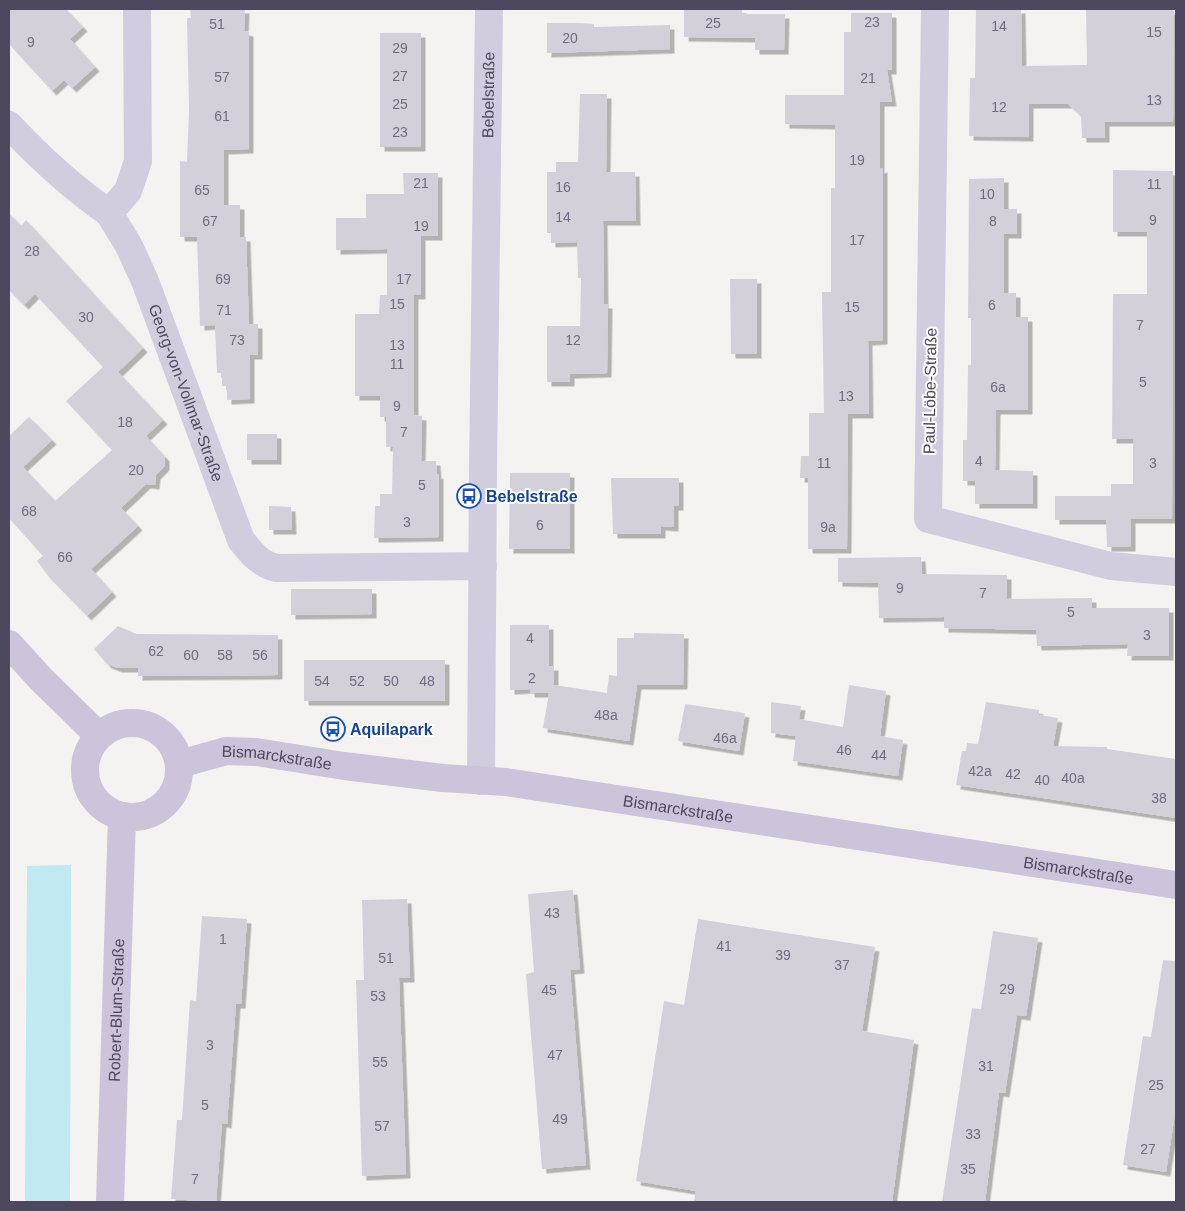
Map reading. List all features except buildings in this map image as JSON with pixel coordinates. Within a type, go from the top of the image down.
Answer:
[{"type":"main road","points":[[9,644],[40,678],[99,736]]},
{"type":"main road","points":[[138,722],[158,729],[172,744],[180,764],[177,786],[164,805],[144,816],[122,816],[103,807],[89,790],[84,771],[88,752],[99,736],[117,725],[138,722]]},
{"type":"main road","name":"Bismarckstraße","points":[[180,764],[226,751],[256,752],[344,766],[506,782],[1176,885]]},
{"type":"main road","name":"Robert-Blum-Straße","points":[[110,1202],[118,872],[122,816]]},
{"type":"street","points":[[9,125],[42,161],[76,191],[109,213],[128,191],[138,161],[138,9]]},
{"type":"street","name":"Bebelstraße","points":[[481,781],[489,9]]},
{"type":"street","name":"Paul-Löbe-Straße","points":[[936,9],[928,519],[1111,566],[1176,572]]},
{"type":"street","name":"Georg-von-Vollmar-Straße","points":[[109,213],[129,246],[145,281],[231,517],[241,540],[254,556],[265,565],[277,568],[483,566]]},
{"type":"shaded area","points":[[71,865],[70,1202],[25,1202],[27,866]]},
{"type":"place","name":"Bebelstraße","points":[[469,496]]},
{"type":"place","name":"Aquilapark","points":[[333,729]]}]
